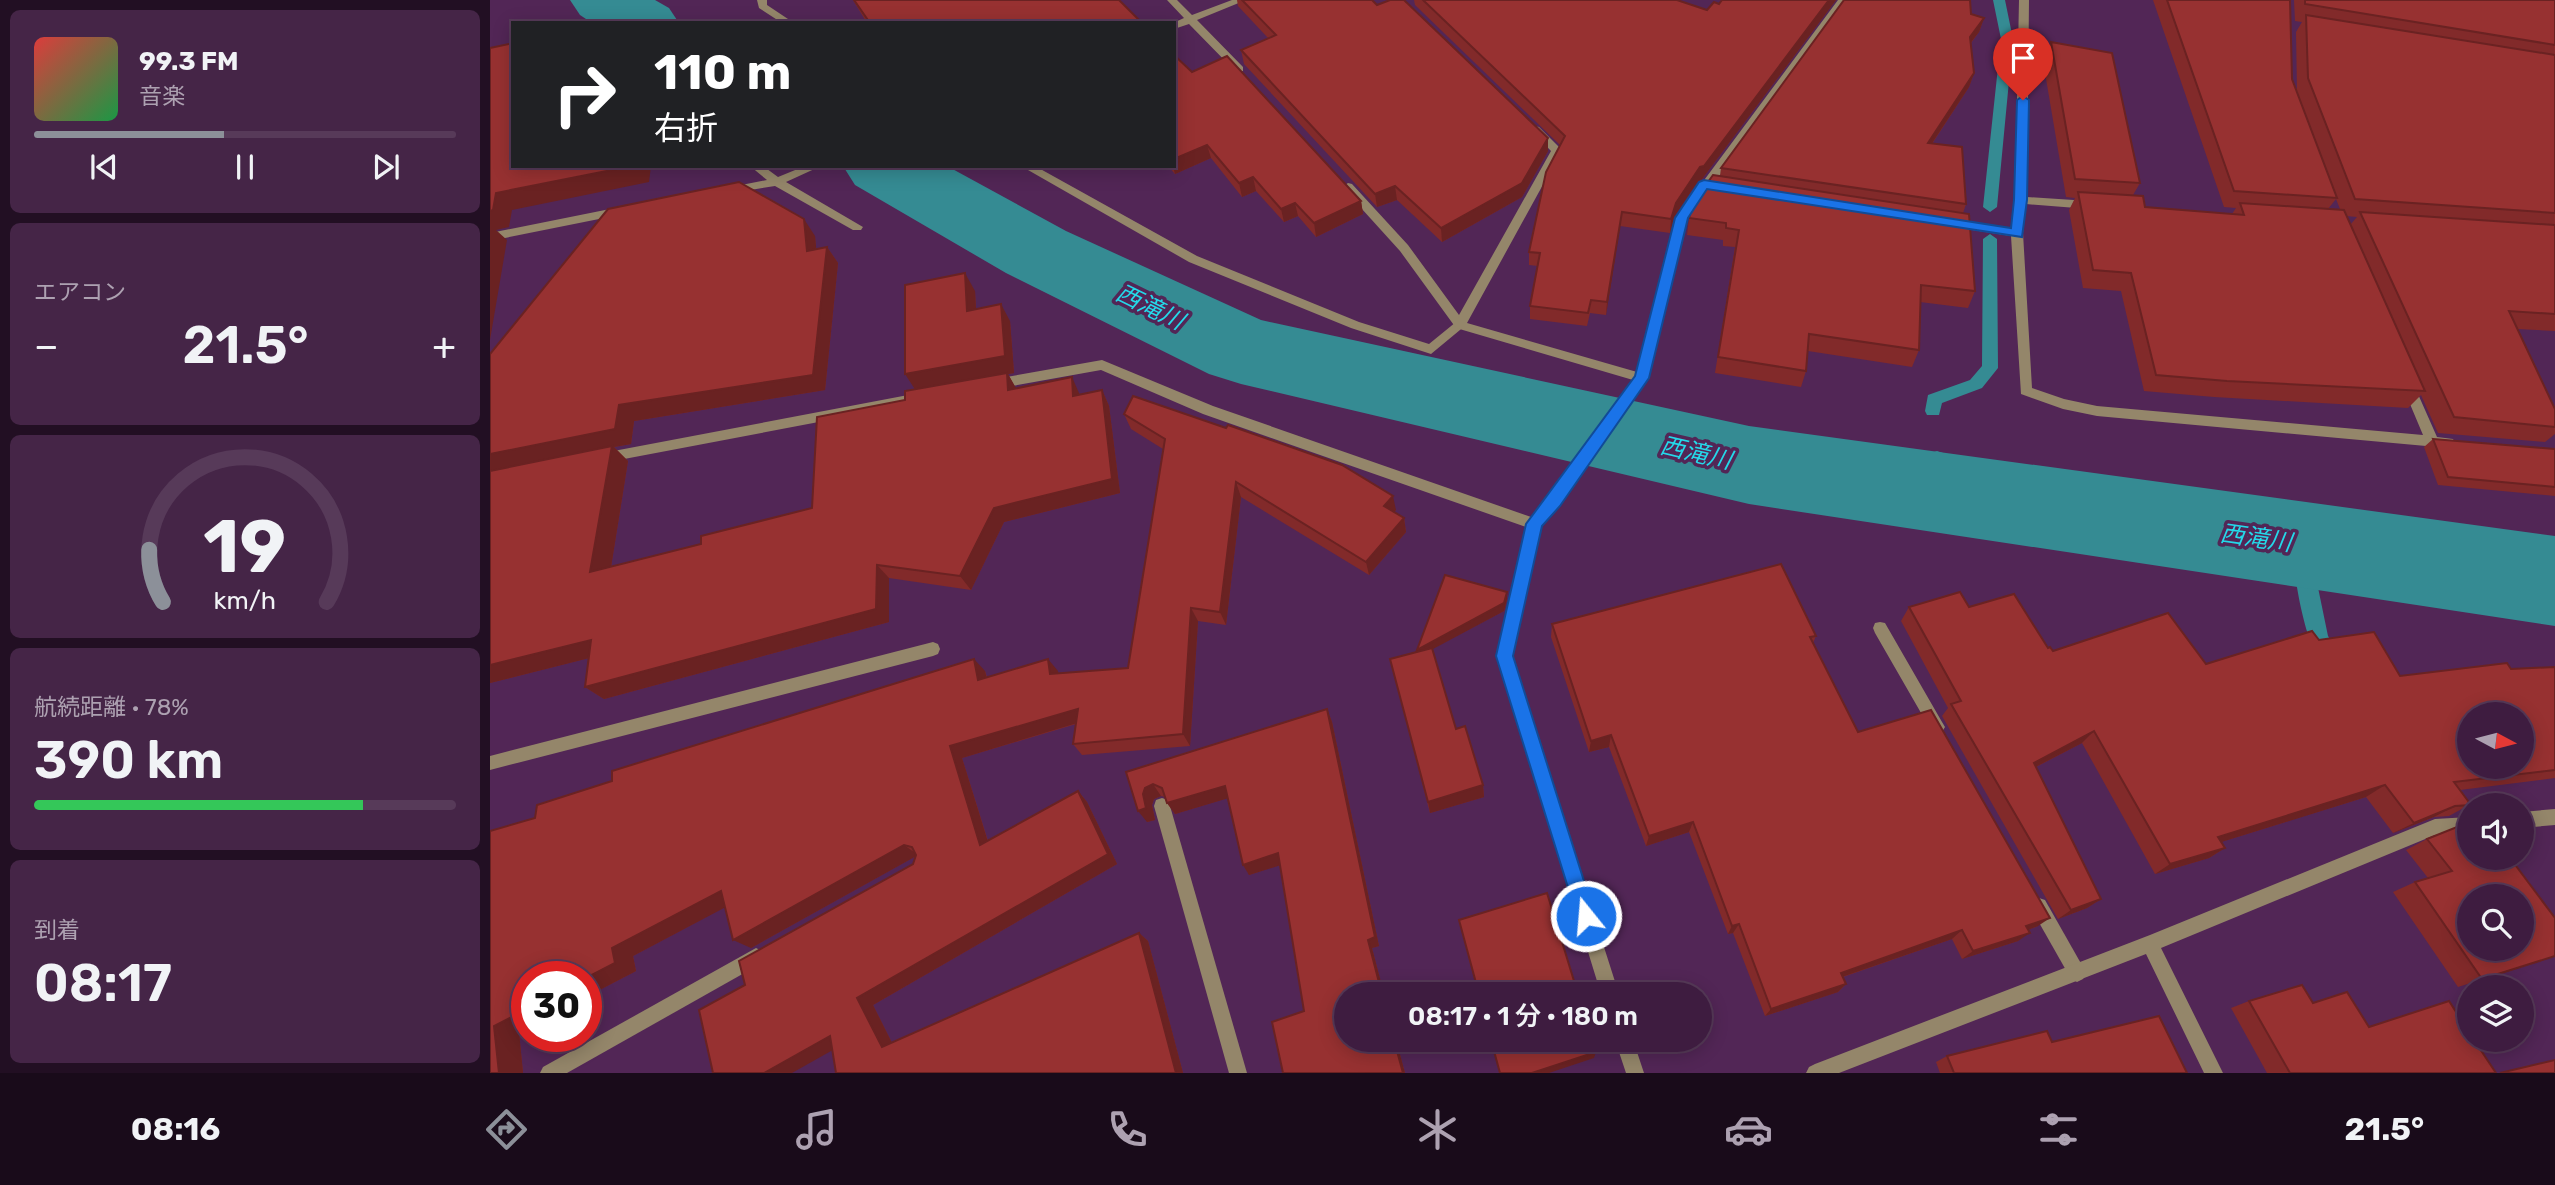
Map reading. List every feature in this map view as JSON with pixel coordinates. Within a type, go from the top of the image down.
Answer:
[{"type":"street","points":[[762,0],[762,6],[786,21]]},
{"type":"street","points":[[1172,0],[1248,79]]},
{"type":"street","points":[[1176,25],[1241,0]]},
{"type":"street","points":[[1606,982],[1504,656],[1534,524],[1570,480],[1642,378],[1682,218],[1843,0]]},
{"type":"street","points":[[2024,0],[2021,200],[2017,233],[2026,391],[2063,404],[2097,411],[2460,444]]},
{"type":"street","points":[[1030,168],[1193,259],[1355,325],[1431,349],[1460,325],[1557,150],[1528,122]]},
{"type":"street","points":[[758,168],[776,182],[857,227]]},
{"type":"street","points":[[724,192],[776,182],[811,168]]},
{"type":"street","points":[[1340,178],[1404,248],[1460,325],[1642,378]]},
{"type":"street","points":[[1704,185],[1717,187]]},
{"type":"street","points":[[2021,200],[2103,206]]},
{"type":"street","points":[[490,237],[601,220],[631,209]]},
{"type":"street","points":[[1935,221],[2017,233]]},
{"type":"street","points":[[979,387],[1102,365],[1208,410],[1534,524]]},
{"type":"street","points":[[2400,368],[2432,442]]},
{"type":"street","points":[[584,462],[937,394]]},
{"type":"street","points":[[1880,628],[1948,747]]},
{"type":"street","points":[[490,763],[933,649]]},
{"type":"street","points":[[1162,806],[1238,1073]]},
{"type":"street","points":[[2534,819],[2555,817]]},
{"type":"street","points":[[1815,1073],[2150,944],[2435,827],[2457,826]]},
{"type":"street","points":[[2029,889],[2077,972]]},
{"type":"street","points":[[2150,944],[2214,1073]]},
{"type":"street","points":[[549,1073],[776,946]]},
{"type":"street","points":[[1628,1052],[1635,1073]]},
{"type":"building","points":[[854,0],[1119,0],[1140,21],[869,21]]},
{"type":"building","points":[[1242,0],[1372,0],[1377,5],[1390,0],[1404,0],[1548,138],[1522,183],[1441,228],[1395,186],[1375,194],[1241,50],[1276,35]]},
{"type":"building","points":[[1423,0],[1677,0],[1707,10],[1714,2],[1719,4],[1722,0],[1829,0],[1704,166],[1700,167],[1676,203],[1671,219],[1622,212],[1607,302],[1591,300],[1588,313],[1530,306],[1540,253],[1529,252],[1546,172],[1565,136]]},
{"type":"building","points":[[1844,0],[1970,0],[1971,14],[1984,18],[1970,37],[1974,73],[1928,143],[1962,147],[1966,204],[1721,168]]},
{"type":"building","points":[[2167,0],[2290,0],[2292,79],[2337,198],[2234,191]]},
{"type":"building","points":[[2305,0],[2555,0],[2555,45],[2305,4]]},
{"type":"building","points":[[2306,15],[2555,55],[2555,213],[2355,199],[2308,78]]},
{"type":"building","points":[[2051,42],[2112,53],[2140,183],[2075,179]]},
{"type":"building","points":[[511,43],[511,168],[622,168],[496,193],[493,210],[490,211],[490,48]]},
{"type":"building","points":[[1227,56],[1361,201],[1314,223],[1295,203],[1281,209],[1253,177],[1239,183],[1207,145],[1176,158],[1176,57],[1192,72]]},
{"type":"building","points":[[1713,175],[1969,214],[1975,291],[1921,285],[1919,350],[1809,334],[1806,371],[1718,357],[1739,230],[1726,228],[1726,223],[1689,218],[1693,203]]},
{"type":"building","points":[[739,182],[804,219],[807,251],[827,247],[813,375],[619,405],[615,429],[490,454],[490,354],[608,209]]},
{"type":"building","points":[[2078,192],[2143,196],[2145,207],[2244,215],[2240,203],[2344,210],[2425,391],[2156,375],[2131,273],[2093,270]]},
{"type":"building","points":[[2360,212],[2555,225],[2555,314],[2509,311],[2555,409],[2555,427],[2454,417]]},
{"type":"building","points":[[965,273],[967,311],[1001,304],[1005,356],[905,374],[905,285]]},
{"type":"building","points":[[1007,373],[1008,390],[1072,377],[1073,396],[1102,390],[1112,479],[994,508],[960,576],[877,565],[876,609],[585,687],[591,640],[490,665],[490,471],[612,446],[590,572],[701,544],[701,536],[812,508],[817,417],[905,400],[905,391]]},
{"type":"building","points":[[1133,396],[1226,428],[1228,425],[1342,465],[1393,496],[1384,506],[1404,518],[1366,562],[1236,482],[1220,612],[1191,608],[1183,734],[1073,744],[1078,709],[950,746],[980,845],[1078,791],[1108,854],[857,998],[882,1047],[1139,933],[1176,1073],[836,1073],[830,1036],[764,1073],[713,1073],[699,1010],[745,985],[739,961],[913,864],[916,855],[912,847],[904,845],[733,940],[721,891],[612,948],[615,963],[602,970],[602,961],[511,961],[511,1017],[494,1026],[499,1073],[490,1073],[490,831],[535,818],[537,805],[612,781],[612,771],[974,659],[978,680],[1048,659],[1050,674],[1128,668],[1165,439],[1124,414]]},
{"type":"building","points":[[2433,439],[2555,449],[2555,487],[2448,477]]},
{"type":"building","points":[[1781,564],[1816,636],[1810,637],[1858,732],[1931,710],[2050,918],[2026,926],[2030,933],[1973,951],[1962,930],[1841,973],[1846,984],[1771,1009],[1739,924],[1732,926],[1693,822],[1649,836],[1611,735],[1591,741],[1552,624]]},
{"type":"building","points":[[1445,575],[1507,592],[1504,603],[1417,650]]},
{"type":"building","points":[[1960,592],[1969,607],[2014,594],[2048,648],[2053,651],[2168,613],[2206,664],[2312,631],[2319,640],[2374,632],[2400,676],[2507,663],[2511,669],[2555,667],[2555,770],[2534,772],[2534,702],[2457,702],[2457,779],[2479,779],[2454,782],[2462,793],[2457,793],[2457,806],[2414,823],[2385,785],[2218,837],[2225,848],[2170,864],[2094,731],[2034,763],[2101,899],[2071,910],[1951,704],[1961,701],[1909,607]]},
{"type":"building","points":[[1432,648],[1456,729],[1465,726],[1483,785],[1428,802],[1390,659]]},
{"type":"building","points":[[1327,709],[1375,937],[1368,940],[1379,982],[1334,982],[1334,1052],[1397,1052],[1403,1073],[1283,1073],[1272,1022],[1304,1011],[1278,853],[1243,865],[1225,786],[1167,803],[1162,788],[1153,784],[1145,788],[1143,794],[1146,808],[1138,811],[1126,772]]},
{"type":"building","points":[[2457,827],[2457,870],[2519,870],[2530,884],[2457,884],[2457,943],[2415,882],[2452,871],[2427,839]]},
{"type":"building","points":[[2534,890],[2555,918],[2555,956],[2495,975],[2479,975],[2470,961],[2534,961]]},
{"type":"building","points":[[1547,893],[1574,982],[1476,982],[1459,920]]},
{"type":"building","points":[[2302,985],[2313,1003],[2347,992],[2369,1027],[2449,1001],[2457,1013],[2457,1052],[2482,1052],[2496,1073],[2290,1073],[2249,1001]]},
{"type":"building","points":[[2159,1016],[2187,1073],[1954,1073],[1947,1056],[2047,1031],[2052,1042]]},
{"type":"building","points":[[1494,1052],[1596,1052],[1532,1073],[1500,1073]]},
{"type":"building","points":[[2555,1060],[2555,1073],[2500,1073]]},
{"type":"waterway","name":"西滝川","points":[[605,0],[640,21]]},
{"type":"waterway","points":[[1990,207],[2007,39],[1999,0]]},
{"type":"waterway","name":"西滝川","points":[[887,168],[1036,252],[1241,350],[1749,465],[2555,581]]},
{"type":"waterway","points":[[1933,411],[1934,399],[1976,384],[1990,368],[1990,239]]},
{"type":"waterway","points":[[1937,458],[1940,492]]},
{"type":"waterway","points":[[2302,544],[2305,575],[2319,639],[2333,657]]},
{"type":"route","points":[[1586,916],[1504,656],[1534,524],[1554,502],[1642,378],[1682,218],[1704,185],[2017,233],[2021,200],[2023,100]]}]
